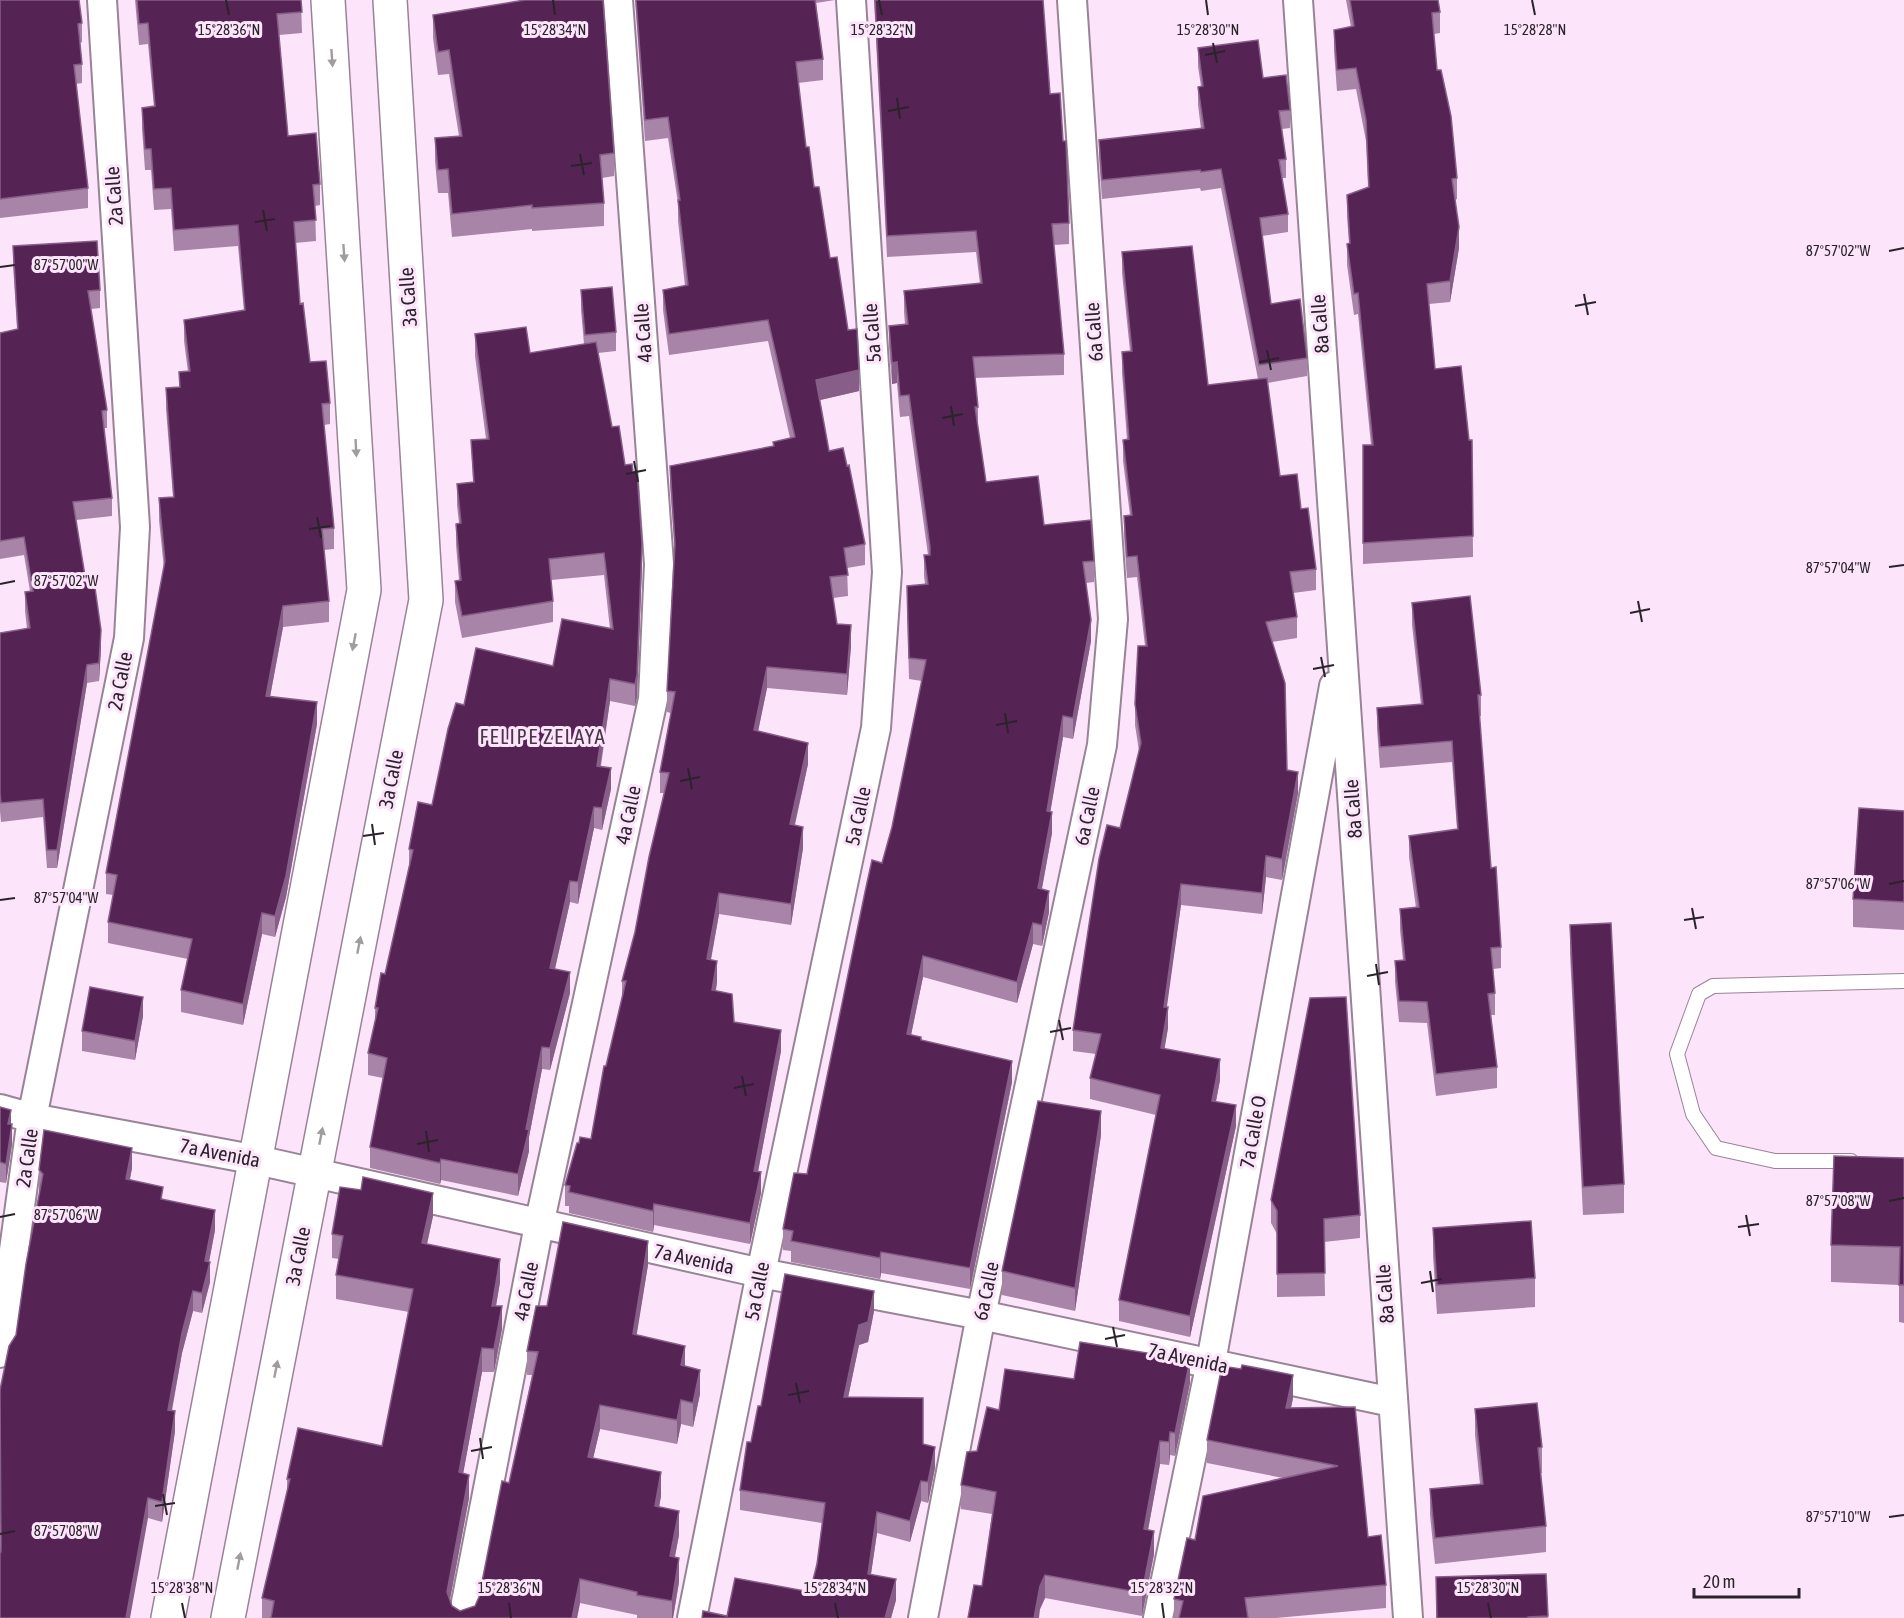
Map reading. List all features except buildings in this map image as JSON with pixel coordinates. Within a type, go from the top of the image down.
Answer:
[{"type":"street","name":"2a Calle","points":[[0,1353],[32,1118],[129,638],[135,527],[102,0]]},
{"type":"street","points":[[168,1618],[364,590],[328,0]]},
{"type":"street","name":"3a Calle","points":[[228,1618],[426,600],[390,0]]},
{"type":"street","name":"4a Calle","points":[[463,1618],[539,1225],[653,699],[659,564],[618,0]]},
{"type":"street","name":"5a Calle","points":[[692,1618],[877,716],[887,572],[851,0]]},
{"type":"street","name":"6a Calle","points":[[923,1618],[981,1315],[1102,745],[1113,619],[1072,0]]},
{"type":"street","name":"8a Calle","points":[[1298,0],[1408,1618]]},
{"type":"street","name":"7a Calle O","points":[[1158,1618],[1211,1362],[1342,644]]},
{"type":"street","name":"7a Avenida","points":[[0,1109],[32,1118],[257,1160],[761,1273],[1211,1362],[1392,1402]]},
{"type":"lane","points":[[1869,1160],[1775,1161],[1716,1148],[1693,1114],[1677,1054],[1700,994],[1713,986],[1904,981]]},
{"type":"district","name":"FELIPE ZELAYA","points":[[543,737]]}]
